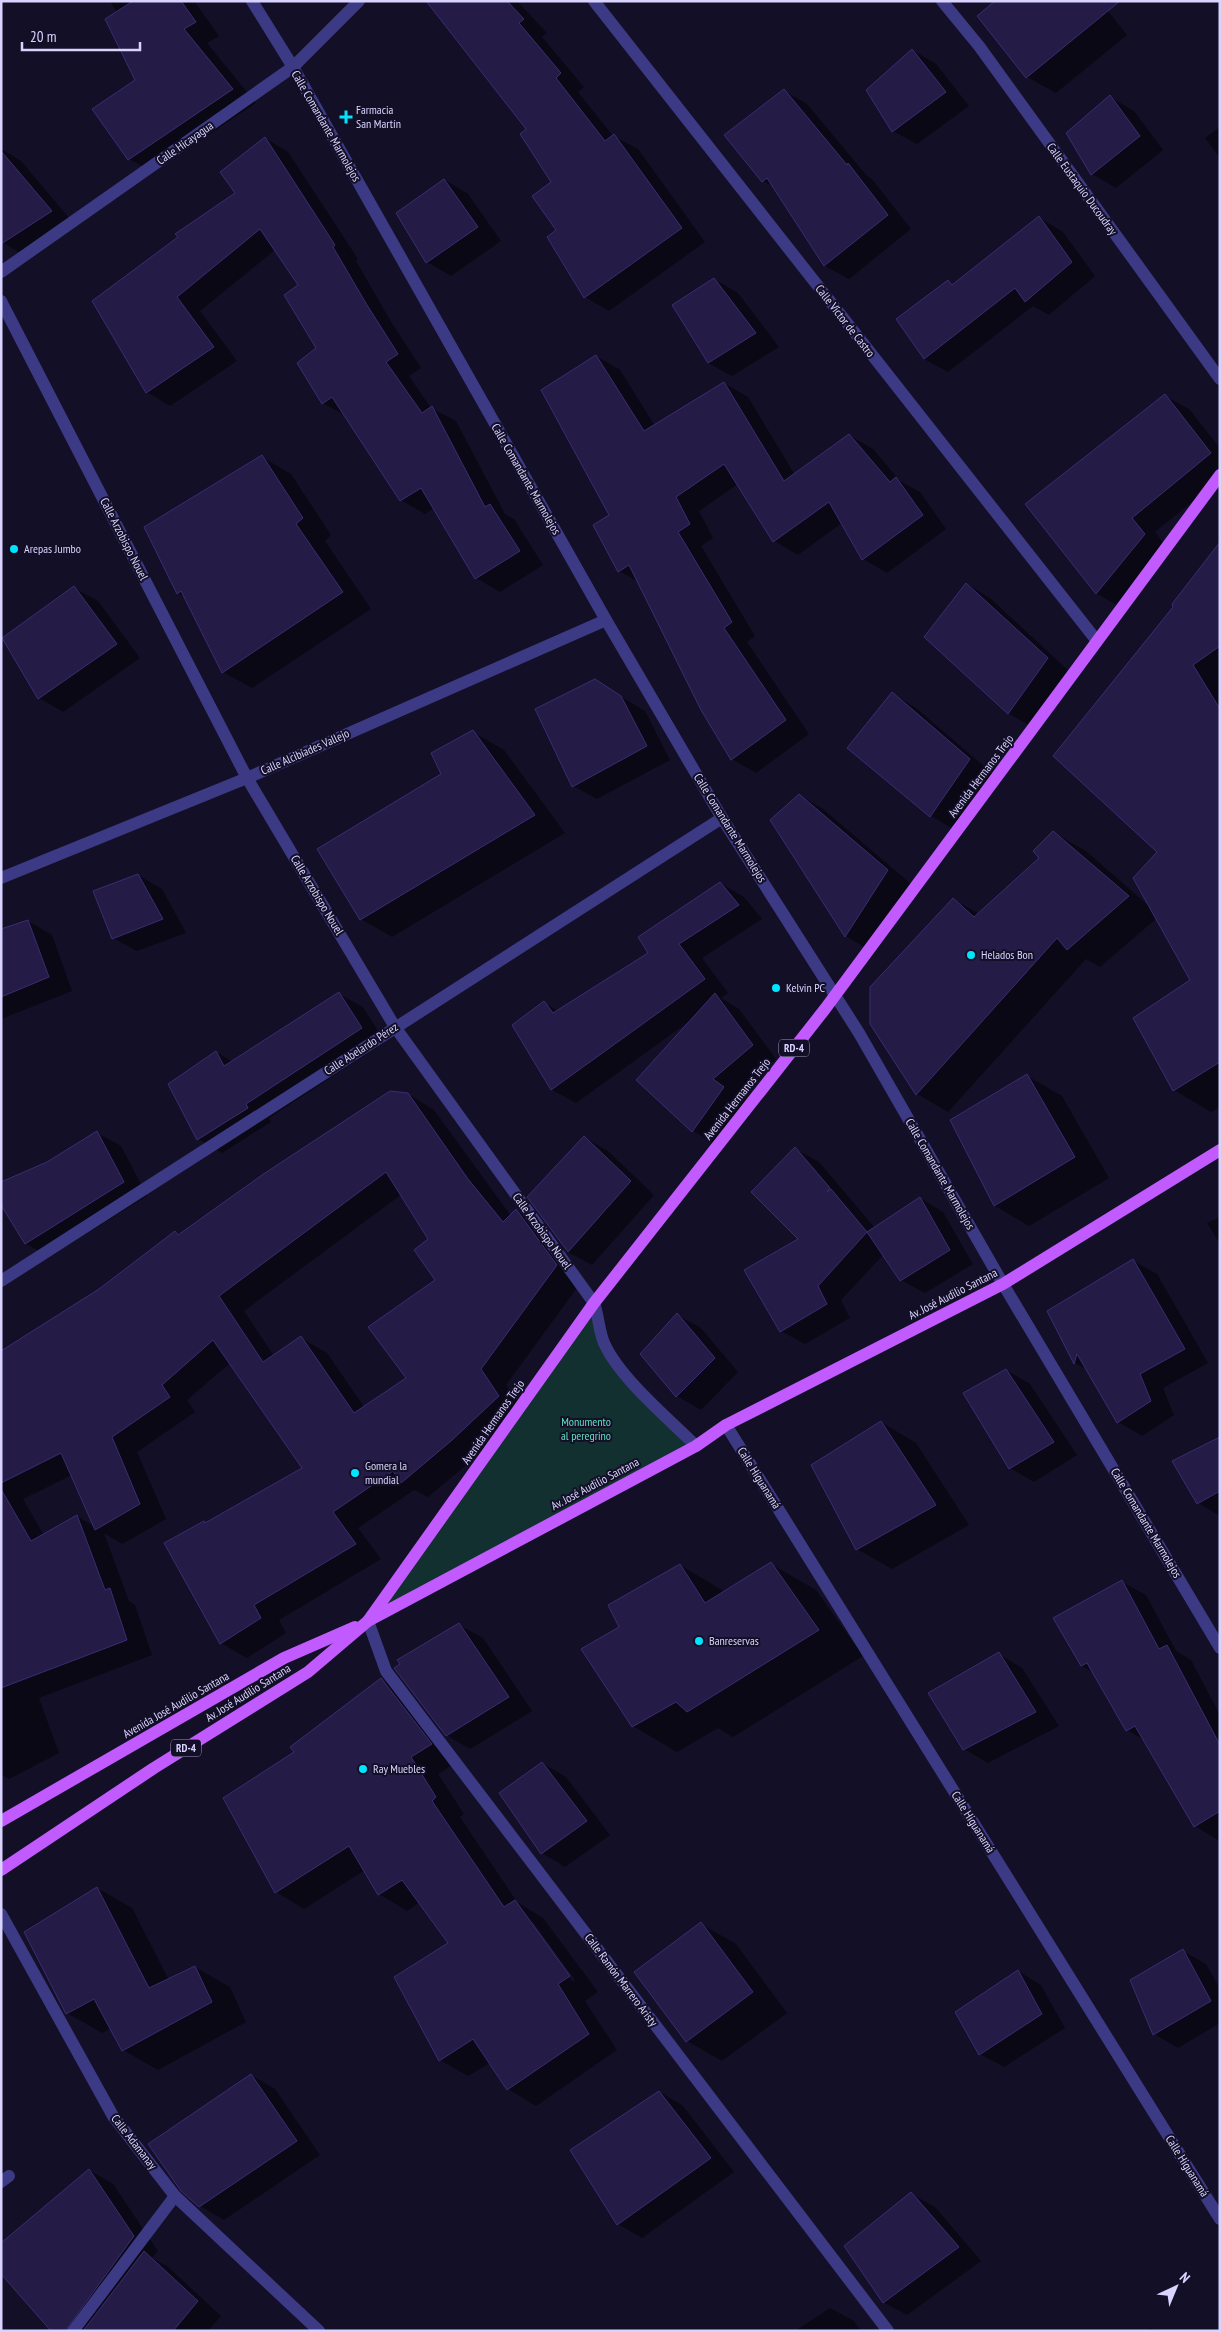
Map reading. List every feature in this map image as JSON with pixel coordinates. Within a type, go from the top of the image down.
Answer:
[{"type":"main road","name":"Avenida Hermanos Trejo","points":[[368,1621],[594,1304],[836,994],[1220,475]]},
{"type":"main road","name":"Av. José Audilio Santana","points":[[1,1870],[154,1768],[308,1672],[368,1621],[696,1446],[726,1425],[1003,1284],[1220,1150]]},
{"type":"main road","name":"Avenida José Audilio Santana","points":[[1,1821],[284,1658],[368,1621]]},
{"type":"street","name":"Calle Comandante Marmolejos","points":[[252,1],[293,67],[606,620],[722,818],[836,994],[1003,1284],[1220,1648]]},
{"type":"street","name":"Calle Hicayagua","points":[[1,272],[293,67],[359,1]]},
{"type":"street","name":"Calle Víctor de Castro","points":[[594,1],[1097,641]]},
{"type":"street","name":"Calle Eustaquio Ducoudray","points":[[942,1],[979,46],[1220,378]]},
{"type":"street","name":"Calle Arzobispo Nouel","points":[[1,301],[247,778],[395,1027],[594,1304],[600,1318],[604,1343],[617,1366],[696,1446]]},
{"type":"street","name":"Calle Alcibíades Vallejo","points":[[1,878],[247,778],[606,620]]},
{"type":"street","name":"Calle Abelardo Pérez","points":[[1,1281],[722,818]]},
{"type":"street","name":"Calle Higuanamá","points":[[726,1425],[1220,2219]]},
{"type":"street","name":"Calle Ramón Marrero Aristy","points":[[368,1621],[386,1671],[888,2331]]},
{"type":"street","name":"Calle Adamanay","points":[[1,1914],[108,2108],[175,2196],[319,2331]]},
{"type":"street","points":[[72,2331],[175,2196]]},
{"type":"green space","name":"Monumento al peregrino","points":[[594,1303],[604,1343],[696,1446],[368,1621]]},
{"type":"building","points":[[133,1],[181,1],[196,22],[184,29],[233,89],[128,160],[92,109],[135,80],[105,19]]},
{"type":"building","points":[[426,1],[507,1],[524,19],[519,23],[561,73],[556,78],[605,141],[614,134],[682,228],[584,298],[547,237],[556,230],[532,196],[551,182],[520,134],[526,129]]},
{"type":"building","points":[[995,1],[1120,1],[1026,78],[977,16]]},
{"type":"building","points":[[912,49],[946,92],[892,132],[866,90]]},
{"type":"building","points":[[784,89],[847,165],[848,163],[888,215],[824,266],[767,178],[762,182],[724,135]]},
{"type":"building","points":[[1110,95],[1140,136],[1091,175],[1066,133]]},
{"type":"building","points":[[265,137],[335,245],[333,247],[398,354],[386,362],[422,413],[432,406],[485,507],[490,504],[520,551],[475,579],[421,488],[400,501],[332,397],[322,404],[297,363],[316,348],[284,295],[298,285],[260,229],[177,297],[214,347],[146,393],[92,301],[178,237],[175,234],[235,193],[220,172]]},
{"type":"building","points":[[1,151],[52,211],[1,244]]},
{"type":"building","points":[[444,179],[478,227],[426,263],[396,213]]},
{"type":"building","points":[[1039,216],[1072,262],[1025,302],[1015,288],[924,359],[896,319],[948,280],[952,285]]},
{"type":"building","points":[[714,278],[756,333],[708,363],[672,305]]},
{"type":"building","points":[[596,355],[644,431],[724,382],[784,481],[849,434],[890,482],[896,477],[923,515],[862,560],[829,502],[773,542],[724,464],[676,497],[690,524],[678,532],[732,622],[724,628],[786,720],[731,760],[701,710],[629,565],[618,572],[593,525],[609,515],[541,390]]},
{"type":"building","points":[[1165,394],[1211,453],[1132,518],[1145,534],[1096,594],[1025,504]]},
{"type":"building","points":[[262,455],[303,518],[296,524],[343,592],[222,673],[181,591],[177,594],[144,527]]},
{"type":"building","points":[[1220,542],[1220,646],[1193,665],[1220,709],[1220,1062],[1173,1091],[1133,1018],[1190,980],[1133,878],[1157,852],[1053,756],[1173,607],[1172,604]]},
{"type":"building","points":[[966,583],[1048,658],[1008,714],[924,637]]},
{"type":"building","points":[[74,586],[117,644],[38,699],[2,638]]},
{"type":"building","points":[[595,679],[621,696],[647,746],[572,787],[535,709]]},
{"type":"building","points":[[892,692],[970,759],[930,817],[847,748]]},
{"type":"building","points":[[473,730],[535,815],[360,920],[317,849],[441,774],[431,753]]},
{"type":"building","points":[[799,794],[888,870],[845,937],[770,820]]},
{"type":"building","points":[[1053,831],[1129,896],[1067,950],[1057,938],[916,1095],[870,1024],[870,987],[953,898],[974,917],[1039,858],[1033,851]]},
{"type":"building","points":[[138,874],[163,919],[112,939],[93,891]]},
{"type":"building","points":[[720,882],[739,905],[679,944],[705,979],[551,1090],[512,1025],[544,1001],[553,1013],[648,953],[638,937]]},
{"type":"building","points":[[28,920],[49,977],[1,997],[1,929]]},
{"type":"building","points":[[339,992],[362,1028],[246,1104],[248,1108],[197,1140],[168,1084],[216,1051],[224,1066]]},
{"type":"building","points":[[715,993],[753,1045],[713,1079],[724,1087],[692,1132],[636,1080]]},
{"type":"building","points":[[1027,1074],[1075,1157],[994,1206],[950,1120]]},
{"type":"building","points":[[390,1091],[408,1093],[468,1179],[503,1222],[516,1209],[557,1265],[481,1369],[499,1396],[451,1441],[401,1483],[393,1471],[333,1512],[356,1544],[254,1605],[261,1618],[220,1644],[164,1543],[204,1521],[205,1523],[302,1468],[213,1340],[162,1385],[170,1397],[112,1437],[140,1504],[95,1530],[61,1453],[1,1483],[1,1351],[99,1289],[175,1231],[178,1235],[262,1175]],"holes":[[[386,1172],[428,1239],[414,1250],[435,1280],[368,1327],[406,1378],[354,1413],[301,1336],[263,1362],[219,1296]]]},
{"type":"building","points":[[97,1131],[124,1182],[25,1244],[1,1205],[1,1182],[47,1162]]},
{"type":"building","points":[[584,1136],[631,1181],[568,1252],[527,1197]]},
{"type":"building","points":[[795,1147],[830,1188],[827,1192],[831,1189],[867,1232],[818,1286],[827,1304],[780,1332],[744,1270],[798,1239],[751,1192]]},
{"type":"building","points":[[920,1197],[950,1250],[900,1281],[867,1232]]},
{"type":"building","points":[[1133,1259],[1185,1349],[1140,1374],[1151,1401],[1117,1423],[1077,1354],[1074,1364],[1047,1311]]},
{"type":"building","points":[[677,1313],[715,1358],[676,1397],[640,1354]]},
{"type":"building","points":[[1006,1369],[1054,1442],[1009,1469],[963,1393]]},
{"type":"building","points":[[881,1421],[936,1505],[856,1550],[811,1465]]},
{"type":"building","points":[[1220,1437],[1220,1491],[1197,1504],[1172,1461]]},
{"type":"building","points":[[1,1489],[31,1541],[77,1515],[105,1590],[110,1588],[127,1640],[1,1688]]},
{"type":"building","points":[[771,1562],[819,1630],[687,1712],[676,1702],[632,1727],[581,1649],[619,1627],[608,1605],[680,1564],[705,1603]]},
{"type":"building","points":[[1122,1580],[1159,1649],[1167,1645],[1220,1745],[1220,1811],[1194,1827],[1135,1726],[1126,1731],[1087,1663],[1081,1666],[1053,1618]]},
{"type":"building","points":[[459,1623],[509,1697],[446,1736],[394,1668],[400,1664],[397,1660]]},
{"type":"building","points":[[999,1652],[1036,1712],[963,1750],[928,1693]]},
{"type":"building","points":[[381,1678],[432,1744],[411,1757],[436,1797],[432,1801],[504,1907],[515,1900],[570,1976],[558,1984],[589,2034],[507,2090],[473,2039],[439,2061],[394,1977],[448,1943],[402,1880],[378,1895],[349,1846],[275,1893],[223,1798],[294,1752],[290,1747]]},
{"type":"building","points":[[542,1762],[587,1821],[541,1854],[499,1793]]},
{"type":"building","points":[[97,1887],[149,1988],[195,1966],[212,2002],[122,2051],[94,1999],[66,2014],[24,1932]]},
{"type":"building","points":[[701,1922],[753,1992],[686,2042],[634,1972]]},
{"type":"building","points":[[1183,1949],[1211,2001],[1153,2035],[1130,1980]]},
{"type":"building","points":[[1018,1970],[1042,2014],[979,2055],[955,2012]]},
{"type":"building","points":[[251,2074],[297,2141],[199,2207],[181,2191],[148,2144]]},
{"type":"building","points":[[659,2091],[711,2158],[617,2225],[570,2150]]},
{"type":"building","points":[[89,2169],[134,2236],[65,2331],[51,2331],[1,2274],[1,2243]]},
{"type":"building","points":[[911,2192],[959,2247],[883,2303],[844,2246]]},
{"type":"building","points":[[144,2251],[198,2301],[173,2331],[83,2331]]},
{"type":"place","name":"Farmacia San Martín","points":[[346,117]]},
{"type":"place","name":"Arepas Jumbo","points":[[14,549]]},
{"type":"place","name":"Helados Bon","points":[[971,955]]},
{"type":"place","name":"Kelvin PC","points":[[776,988]]},
{"type":"place","name":"Gomera la mundial","points":[[355,1473]]},
{"type":"place","name":"Banreservas","points":[[699,1641]]},
{"type":"place","name":"Ray Muebles","points":[[363,1769]]}]
